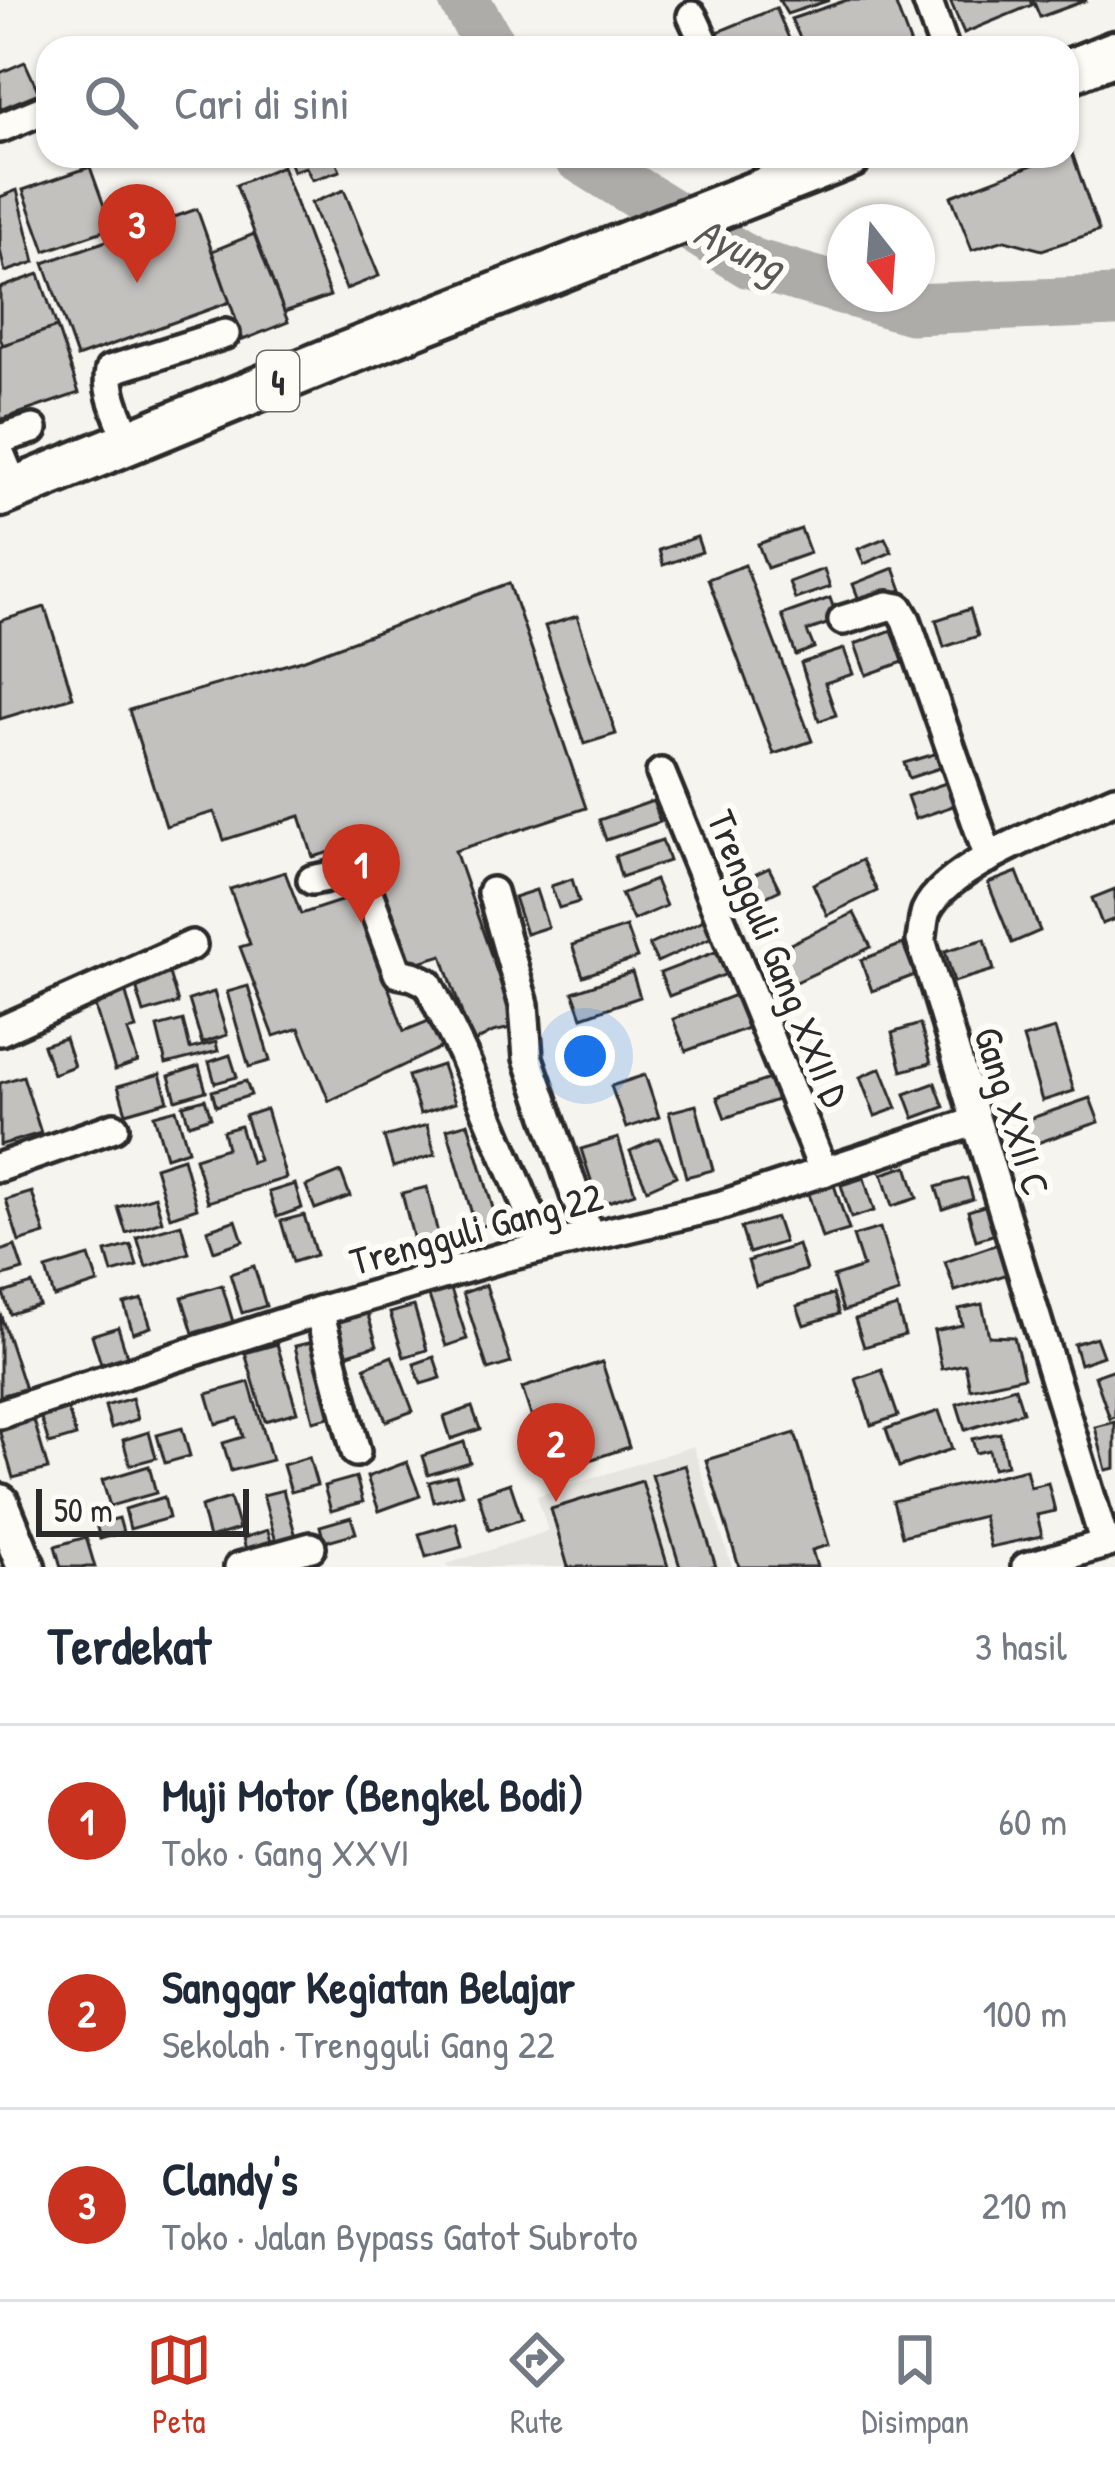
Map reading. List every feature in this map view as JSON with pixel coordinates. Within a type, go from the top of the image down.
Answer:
[{"type":"highway","points":[[1079,67],[1115,53]]},
{"type":"highway","name":"4","points":[[5,479],[129,442],[815,168]]},
{"type":"main road","points":[[0,1503],[26,1567]]},
{"type":"street","points":[[927,0],[940,36]]},
{"type":"street","points":[[692,16],[701,36]]},
{"type":"street","points":[[0,128],[36,113]]},
{"type":"street","points":[[129,442],[110,390],[110,370],[225,334]]},
{"type":"street","points":[[0,443],[33,429]]},
{"type":"street","points":[[843,620],[888,606],[899,608],[988,858]]},
{"type":"street","name":"Trengguli Gang XXII D","points":[[661,773],[824,1172]]},
{"type":"street","name":"Gang XXII C","points":[[1110,1542],[974,1122],[921,940],[926,911],[948,884],[988,858],[1115,800]]},
{"type":"street","points":[[311,880],[346,873],[364,882],[398,974],[428,983],[437,1001],[544,1247]]},
{"type":"street","points":[[492,892],[524,1005],[528,1058],[589,1235]]},
{"type":"street","points":[[0,1031],[192,945]]},
{"type":"street","name":"Trengguli Gang 22","points":[[0,1414],[319,1311],[589,1235],[719,1206],[974,1122]]},
{"type":"street","points":[[0,1167],[114,1126]]},
{"type":"street","points":[[319,1311],[356,1452]]},
{"type":"street","points":[[1026,1567],[1110,1542]]},
{"type":"street","points":[[239,1567],[310,1546]]},
{"type":"shaded area","points":[[693,1446],[732,1567],[716,1567],[685,1465],[652,1476],[680,1567],[668,1567],[641,1482],[551,1509],[568,1567],[448,1567],[548,1531],[537,1496]]},
{"type":"building","points":[[779,0],[830,0],[787,14]]},
{"type":"building","points":[[847,0],[894,0],[908,36],[799,36],[791,19]]},
{"type":"building","points":[[950,0],[1030,0],[1032,5],[964,33]]},
{"type":"building","points":[[1033,0],[1087,0],[1040,17]]},
{"type":"building","points":[[776,8],[788,36],[716,36]]},
{"type":"building","points":[[25,62],[36,94],[0,109],[0,73]]},
{"type":"building","points":[[90,168],[112,228],[45,251],[23,190]]},
{"type":"building","points":[[283,168],[330,296],[284,312],[236,185]]},
{"type":"building","points":[[306,168],[340,171],[312,180]]},
{"type":"building","points":[[1024,168],[1077,168],[1099,231],[1042,250],[1005,240],[972,250],[951,196]]},
{"type":"building","points":[[17,190],[35,262],[5,272],[0,197]]},
{"type":"building","points":[[344,190],[379,276],[346,289],[311,203]]},
{"type":"building","points":[[197,209],[230,302],[77,357],[44,263]]},
{"type":"building","points":[[254,234],[288,322],[243,340],[212,251]]},
{"type":"building","points":[[39,274],[57,327],[3,345],[0,288]]},
{"type":"building","points":[[57,327],[79,393],[0,420],[0,346]]},
{"type":"building","points":[[801,529],[810,553],[767,568],[758,544]]},
{"type":"building","points":[[697,537],[702,552],[663,565],[659,550]]},
{"type":"building","points":[[885,538],[892,552],[864,564],[858,549]]},
{"type":"building","points":[[745,565],[812,741],[774,754],[708,579]]},
{"type":"building","points":[[894,568],[902,590],[861,605],[853,584]]},
{"type":"building","points":[[824,569],[830,587],[795,599],[789,582]]},
{"type":"building","points":[[509,583],[586,808],[455,851],[516,1027],[472,1043],[442,955],[406,966],[368,861],[354,866],[348,847],[313,857],[300,816],[224,840],[214,812],[166,826],[129,710],[302,660]]},
{"type":"building","points":[[830,598],[838,620],[807,631],[814,648],[796,655],[782,615]]},
{"type":"building","points":[[45,607],[73,697],[0,719],[0,621]]},
{"type":"building","points":[[970,609],[978,636],[944,647],[936,620]]},
{"type":"building","points":[[577,616],[616,734],[584,744],[545,626]]},
{"type":"building","points":[[897,628],[909,660],[866,675],[855,644]]},
{"type":"building","points":[[844,649],[853,674],[825,683],[836,715],[819,721],[801,663]]},
{"type":"building","points":[[941,752],[946,766],[909,778],[904,763]]},
{"type":"building","points":[[949,782],[956,805],[915,819],[907,796]]},
{"type":"building","points":[[653,801],[660,822],[606,840],[599,820]]},
{"type":"building","points":[[662,840],[669,861],[621,877],[615,856]]},
{"type":"building","points":[[862,860],[877,891],[827,915],[813,884]]},
{"type":"building","points":[[769,868],[780,890],[742,908],[731,886]]},
{"type":"building","points":[[285,872],[301,914],[356,896],[404,1031],[436,1018],[446,1045],[329,1101],[299,1028],[274,1036],[240,947],[250,944],[230,889]]},
{"type":"building","points":[[1017,872],[1040,931],[1012,943],[988,883]]},
{"type":"building","points":[[572,879],[579,902],[559,908],[551,886]]},
{"type":"building","points":[[655,880],[666,906],[633,920],[621,894]]},
{"type":"building","points":[[1115,889],[1115,919],[1102,924],[1092,898]]},
{"type":"building","points":[[536,890],[548,927],[526,934],[514,897]]},
{"type":"building","points":[[854,913],[871,947],[794,983],[778,950]]},
{"type":"building","points":[[704,920],[712,937],[657,962],[649,945]]},
{"type":"building","points":[[626,927],[637,958],[583,976],[572,945]]},
{"type":"building","points":[[985,939],[994,970],[954,982],[945,951]]},
{"type":"building","points":[[903,944],[915,975],[872,991],[861,960]]},
{"type":"building","points":[[718,951],[727,974],[669,996],[660,973]]},
{"type":"building","points":[[168,970],[178,1003],[144,1013],[134,980]]},
{"type":"building","points":[[632,972],[640,997],[582,1017],[573,992]]},
{"type":"building","points":[[248,986],[270,1061],[249,1067],[227,992]]},
{"type":"building","points":[[125,990],[136,1029],[128,1031],[138,1062],[115,1070],[93,1000]]},
{"type":"building","points":[[214,992],[227,1035],[202,1043],[189,1000]]},
{"type":"building","points":[[740,993],[753,1026],[686,1051],[673,1019]]},
{"type":"building","points":[[183,1020],[190,1049],[216,1042],[218,1051],[166,1064],[157,1027]]},
{"type":"building","points":[[920,1024],[931,1063],[902,1071],[892,1033]]},
{"type":"building","points":[[1055,1029],[1074,1091],[1042,1101],[1023,1038]]},
{"type":"building","points":[[65,1038],[74,1066],[53,1074],[43,1045]]},
{"type":"building","points":[[230,1055],[237,1077],[215,1083],[209,1062]]},
{"type":"building","points":[[442,1065],[455,1103],[420,1114],[408,1076]]},
{"type":"building","points":[[199,1066],[206,1091],[176,1100],[169,1076]]},
{"type":"building","points":[[881,1068],[897,1108],[875,1116],[860,1077]]},
{"type":"building","points":[[160,1074],[168,1101],[126,1113],[118,1086]]},
{"type":"building","points":[[645,1075],[659,1117],[626,1128],[611,1086]]},
{"type":"building","points":[[23,1076],[41,1133],[0,1145],[0,1083]]},
{"type":"building","points":[[775,1077],[782,1098],[725,1118],[717,1097]]},
{"type":"building","points":[[246,1081],[251,1095],[216,1106],[212,1091]]},
{"type":"building","points":[[935,1083],[944,1107],[914,1118],[905,1094]]},
{"type":"building","points":[[1090,1098],[1099,1122],[1031,1145],[1023,1121]]},
{"type":"building","points":[[205,1099],[211,1117],[189,1124],[183,1105]]},
{"type":"building","points":[[696,1105],[713,1170],[686,1177],[669,1112]]},
{"type":"building","points":[[176,1109],[188,1150],[166,1157],[154,1115]]},
{"type":"building","points":[[266,1109],[286,1178],[208,1202],[195,1158],[227,1148],[223,1131],[240,1126],[251,1163],[259,1160],[245,1116]]},
{"type":"building","points":[[468,1123],[497,1222],[476,1228],[447,1129]]},
{"type":"building","points":[[427,1125],[435,1155],[393,1167],[384,1137]]},
{"type":"building","points":[[618,1138],[635,1193],[599,1205],[581,1149]]},
{"type":"building","points":[[659,1138],[676,1176],[647,1189],[630,1151]]},
{"type":"building","points":[[183,1158],[197,1208],[170,1217],[155,1167]]},
{"type":"building","points":[[907,1166],[917,1198],[892,1206],[882,1174]]},
{"type":"building","points":[[341,1172],[350,1196],[315,1209],[306,1186]]},
{"type":"building","points":[[864,1178],[874,1211],[851,1218],[841,1185]]},
{"type":"building","points":[[967,1178],[973,1199],[943,1209],[936,1187]]},
{"type":"building","points":[[295,1184],[302,1208],[277,1217],[269,1192]]},
{"type":"building","points":[[834,1185],[849,1230],[822,1238],[808,1193]]},
{"type":"building","points":[[427,1187],[441,1247],[417,1253],[402,1193]]},
{"type":"building","points":[[32,1192],[45,1234],[19,1242],[6,1200]]},
{"type":"building","points":[[155,1196],[162,1221],[126,1233],[118,1207]]},
{"type":"building","points":[[990,1204],[999,1233],[976,1240],[968,1211]]},
{"type":"building","points":[[304,1215],[316,1255],[293,1262],[281,1221]]},
{"type":"building","points":[[776,1218],[784,1242],[749,1253],[741,1228]]},
{"type":"building","points":[[236,1220],[243,1241],[214,1251],[207,1230]]},
{"type":"building","points":[[181,1224],[189,1253],[146,1267],[137,1237]]},
{"type":"building","points":[[880,1228],[899,1293],[843,1311],[833,1277],[863,1267],[853,1236]]},
{"type":"building","points":[[998,1244],[1008,1274],[955,1291],[945,1262]]},
{"type":"building","points":[[131,1245],[137,1266],[112,1273],[106,1252]]},
{"type":"building","points":[[798,1245],[806,1270],[756,1286],[748,1261]]},
{"type":"building","points":[[15,1246],[23,1270],[0,1277],[0,1251]]},
{"type":"building","points":[[89,1256],[98,1283],[54,1297],[46,1269]]},
{"type":"building","points":[[254,1266],[266,1306],[242,1313],[230,1274]]},
{"type":"building","points":[[32,1284],[39,1305],[10,1314],[3,1293]]},
{"type":"building","points":[[222,1285],[233,1322],[193,1333],[182,1297]]},
{"type":"building","points":[[486,1285],[511,1363],[488,1370],[463,1293]]},
{"type":"building","points":[[450,1286],[467,1339],[446,1346],[428,1293]]},
{"type":"building","points":[[833,1294],[839,1314],[804,1325],[797,1306]]},
{"type":"building","points":[[142,1299],[151,1327],[133,1333],[124,1304]]},
{"type":"building","points":[[982,1304],[989,1336],[1014,1337],[1024,1377],[970,1389],[965,1364],[942,1369],[934,1331],[962,1325],[959,1309]]},
{"type":"building","points":[[414,1306],[427,1350],[404,1357],[390,1313]]},
{"type":"building","points":[[897,1307],[905,1335],[864,1347],[855,1319]]},
{"type":"building","points":[[367,1312],[377,1345],[342,1356],[332,1323]]},
{"type":"building","points":[[0,1313],[25,1389],[0,1396]]},
{"type":"building","points":[[118,1327],[128,1359],[102,1367],[92,1335]]},
{"type":"building","points":[[1096,1337],[1103,1356],[1080,1364],[1074,1344]]},
{"type":"building","points":[[320,1340],[338,1415],[313,1421],[295,1346]]},
{"type":"building","points":[[277,1344],[297,1412],[265,1421],[245,1353]]},
{"type":"building","points":[[392,1356],[413,1411],[386,1421],[365,1367]]},
{"type":"building","points":[[434,1357],[441,1378],[421,1384],[414,1364]]},
{"type":"building","points":[[602,1362],[629,1447],[550,1473],[522,1388]]},
{"type":"building","points":[[1115,1369],[1115,1417],[1110,1419],[1095,1376]]},
{"type":"building","points":[[882,1370],[898,1416],[871,1425],[856,1379]]},
{"type":"building","points":[[249,1382],[272,1460],[231,1471],[223,1443],[243,1437],[238,1418],[216,1424],[207,1394]]},
{"type":"building","points":[[1015,1387],[1023,1412],[965,1430],[957,1404]]},
{"type":"building","points":[[132,1398],[138,1419],[111,1428],[105,1406]]},
{"type":"building","points":[[67,1406],[76,1436],[49,1444],[40,1414]]},
{"type":"building","points":[[472,1407],[480,1429],[451,1439],[444,1417]]},
{"type":"building","points":[[31,1410],[48,1469],[13,1478],[0,1419]]},
{"type":"building","points":[[939,1411],[952,1449],[899,1467],[886,1429]]},
{"type":"building","points":[[1115,1422],[1115,1468],[1106,1470],[1095,1427]]},
{"type":"building","points":[[182,1428],[190,1456],[165,1463],[157,1435]]},
{"type":"building","points":[[149,1432],[156,1458],[130,1465],[123,1440]]},
{"type":"building","points":[[795,1433],[829,1545],[812,1550],[817,1567],[739,1567],[706,1460]]},
{"type":"building","points":[[1000,1433],[1007,1465],[993,1468],[989,1450],[976,1453],[972,1439]]},
{"type":"building","points":[[464,1442],[470,1462],[428,1475],[422,1456]]},
{"type":"building","points":[[309,1457],[317,1485],[291,1492],[283,1465]]},
{"type":"building","points":[[407,1462],[420,1496],[379,1511],[367,1477]]},
{"type":"building","points":[[685,1465],[716,1567],[680,1567],[652,1475]]},
{"type":"building","points":[[149,1466],[156,1493],[110,1506],[102,1480]]},
{"type":"building","points":[[1026,1469],[1030,1487],[1048,1483],[1055,1511],[1037,1515],[1042,1536],[990,1547],[983,1516],[902,1536],[893,1501]]},
{"type":"building","points":[[456,1475],[462,1494],[434,1502],[429,1482]]},
{"type":"building","points":[[356,1477],[363,1502],[331,1511],[324,1486]]},
{"type":"building","points":[[642,1481],[668,1567],[568,1567],[551,1509]]},
{"type":"building","points":[[510,1483],[522,1519],[489,1530],[478,1494]]},
{"type":"building","points":[[283,1490],[298,1544],[278,1549],[263,1495]]},
{"type":"building","points":[[164,1497],[169,1518],[130,1529],[125,1509]]},
{"type":"building","points":[[230,1498],[239,1529],[209,1538],[201,1507]]},
{"type":"building","points":[[351,1517],[356,1533],[324,1542],[320,1526]]},
{"type":"building","points":[[119,1518],[123,1532],[100,1539],[96,1524]]},
{"type":"building","points":[[456,1523],[462,1547],[426,1557],[419,1534]]},
{"type":"building","points":[[268,1530],[273,1550],[248,1558],[243,1538]]},
{"type":"building","points":[[86,1537],[95,1567],[61,1567],[55,1546]]},
{"type":"waterway","name":"Ayung","points":[[464,0],[485,36]]},
{"type":"waterway","name":"Ayung","points":[[597,168],[750,263],[827,285]]},
{"type":"waterway","name":"Ayung","points":[[935,308],[1115,301]]},
{"type":"place","name":"Clandy's","points":[[137,283]]},
{"type":"place","name":"Muji Motor (Bengkel Bodi)","points":[[361,923]]},
{"type":"place","name":"Sanggar Kegiatan Belajar","points":[[556,1502]]}]
